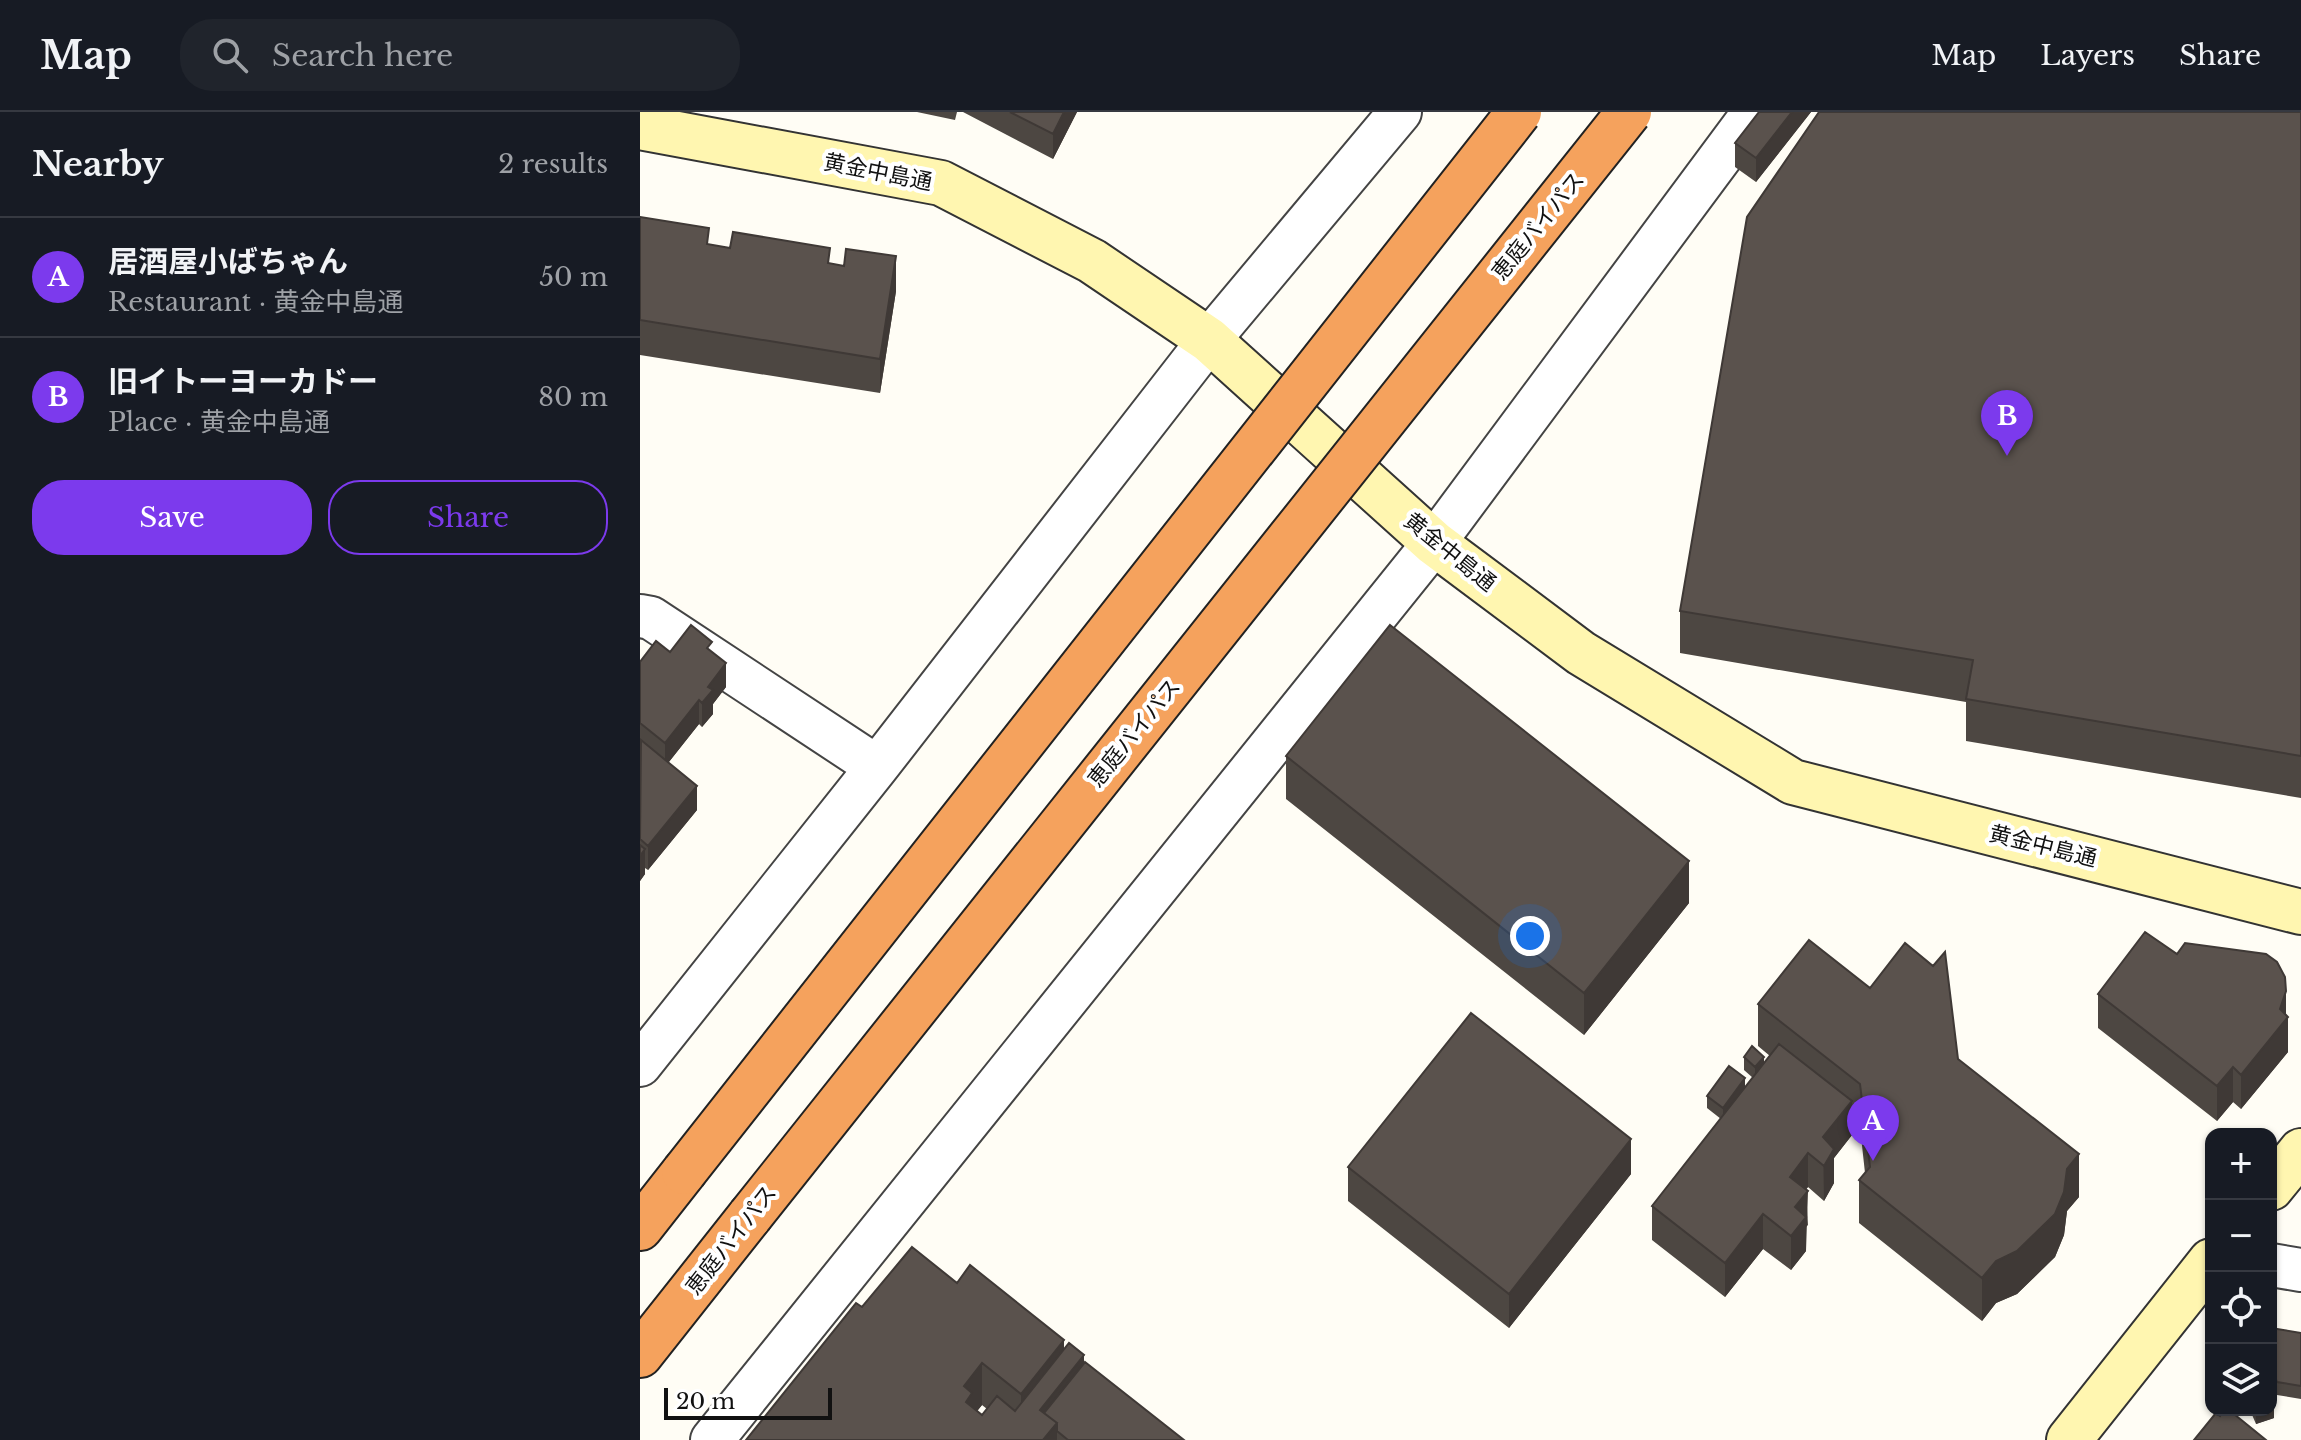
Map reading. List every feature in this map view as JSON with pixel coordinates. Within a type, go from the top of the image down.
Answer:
[{"type":"highway","points":[[640,1228],[1519,112]]},
{"type":"highway","name":"恵庭バイパス","points":[[640,1355],[1629,112]]},
{"type":"street","points":[[640,1065],[877,767],[1209,340],[1400,112]]},
{"type":"street","points":[[712,1440],[1434,543],[1754,112]]},
{"type":"street","name":"黄金中島通","points":[[640,127],[941,183],[1092,261],[1209,340],[1434,543],[1581,653],[1793,782],[2301,912]]},
{"type":"street","points":[[644,622],[877,767]]},
{"type":"street","points":[[2277,1181],[2301,1151]]},
{"type":"street","points":[[2277,1266],[2301,1270]]},
{"type":"street","points":[[2069,1440],[2205,1269]]},
{"type":"building","points":[[1010,112],[1064,112],[1053,134]]},
{"type":"building","points":[[1759,112],[1792,112],[1756,158],[1735,143]]},
{"type":"building","points":[[1819,112],[2301,112],[2301,756],[1966,699],[1973,660],[1680,611],[1747,217]]},
{"type":"building","points":[[640,217],[709,228],[707,244],[730,248],[733,232],[830,248],[828,263],[844,266],[846,249],[896,256],[880,359],[640,320]]},
{"type":"building","points":[[691,625],[712,642],[707,648],[726,663],[708,687],[713,690],[702,703],[699,700],[665,743],[640,723],[640,662],[656,641],[670,652]]},
{"type":"building","points":[[1390,625],[1689,861],[1584,993],[1286,756]]},
{"type":"building","points":[[641,740],[697,786],[648,846],[640,839]]},
{"type":"building","points":[[2145,932],[2177,954],[2185,943],[2266,954],[2277,962],[2285,977],[2286,991],[2280,1009],[2288,1017],[2241,1075],[2233,1067],[2217,1086],[2098,994]]},
{"type":"building","points":[[1809,940],[1870,988],[1905,943],[1933,966],[1945,952],[1958,1059],[2079,1154],[2067,1169],[2064,1192],[2055,1214],[2017,1251],[1996,1261],[1982,1278],[1859,1180],[1870,1167],[1860,1084],[1758,1004]]},
{"type":"building","points":[[1471,1013],[1631,1139],[1509,1294],[1348,1167]]},
{"type":"building","points":[[1779,1044],[1852,1101],[1823,1137],[1834,1149],[1824,1166],[1808,1153],[1790,1177],[1808,1191],[1795,1207],[1806,1217],[1791,1236],[1763,1214],[1725,1263],[1652,1206]]},
{"type":"building","points":[[1752,1046],[1764,1057],[1755,1067],[1744,1057]]},
{"type":"building","points":[[1729,1066],[1745,1078],[1723,1108],[1707,1096]]},
{"type":"building","points":[[912,1247],[957,1283],[970,1265],[1064,1340],[1021,1394],[982,1363],[964,1386],[972,1393],[966,1402],[982,1415],[997,1396],[1015,1411],[1069,1343],[1084,1355],[1040,1410],[1057,1423],[1043,1440],[746,1440],[856,1303],[862,1307]]},
{"type":"building","points":[[2277,1329],[2301,1333],[2301,1386],[2277,1382]]},
{"type":"building","points":[[1085,1362],[1184,1440],[1068,1440],[1057,1431],[1057,1423],[1044,1413]]},
{"type":"building","points":[[2214,1416],[2236,1416],[2266,1440],[2194,1440]]},
{"type":"place","name":"旧イトーヨーカドー","points":[[2007,456]]},
{"type":"place","name":"居酒屋小ばちゃん","points":[[1873,1161]]}]
